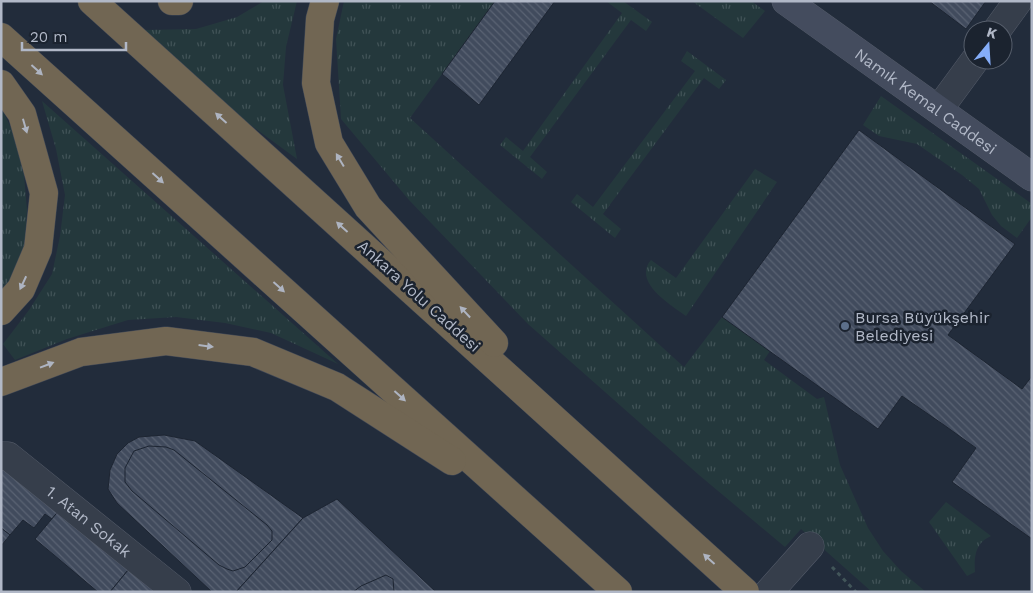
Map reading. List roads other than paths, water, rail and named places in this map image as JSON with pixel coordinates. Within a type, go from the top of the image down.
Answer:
[{"type":"highway","name":"Ankara Yolu Caddesi","points":[[92,1],[745,592]]},
{"type":"highway","points":[[172,1],[179,1]]},
{"type":"highway","points":[[325,1],[320,19],[316,83],[329,142],[368,207],[617,476]]},
{"type":"highway","points":[[1,37],[618,592]]},
{"type":"highway","points":[[1,84],[22,114],[44,193],[38,249],[21,289],[1,311]]},
{"type":"highway","points":[[1,382],[80,352],[166,340],[254,352],[337,387],[521,505]]},
{"type":"street","points":[[786,1],[820,24]]},
{"type":"street","points":[[798,1],[820,24]]},
{"type":"street","points":[[1004,20],[1018,1]]},
{"type":"street","name":"Namık Kemal Caddesi","points":[[820,24],[1032,177]]},
{"type":"street","points":[[939,109],[968,70]]},
{"type":"street","name":"1. Atan Sokak","points":[[1,456],[8,456],[177,592]]},
{"type":"street","points":[[769,592],[810,546]]},
{"type":"place","name":"Bursa Büyükşehir Belediyesi","points":[[845,326]]}]
